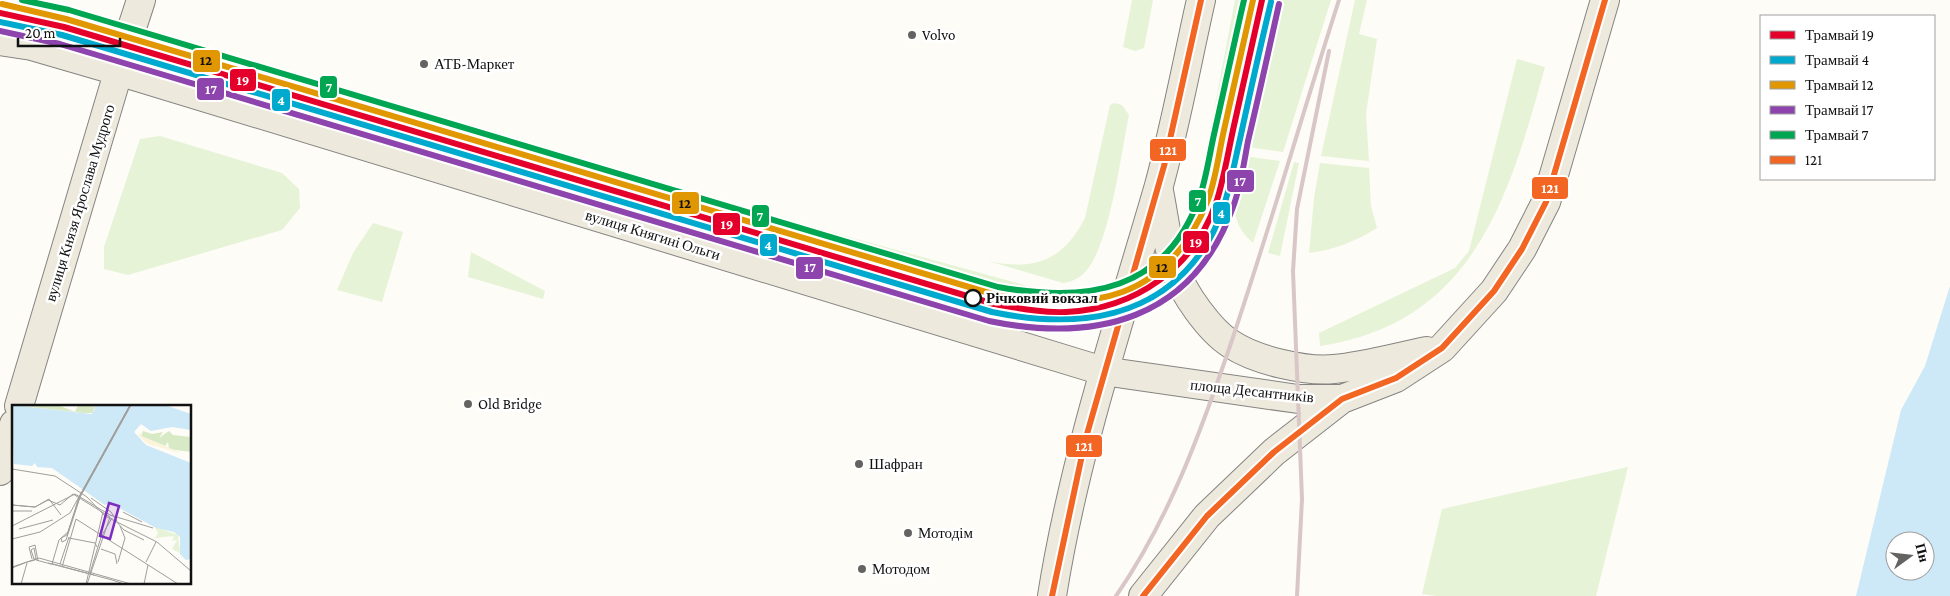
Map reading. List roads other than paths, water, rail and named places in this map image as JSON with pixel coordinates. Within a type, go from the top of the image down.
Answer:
[{"type":"main road","name":"вулиця Князя Ярослава Мудрого","points":[[19,405],[118,71],[141,0]]},
{"type":"main road","points":[[1052,596],[1060,544],[1104,371],[1158,187],[1201,0]]},
{"type":"main road","name":"площа Десантників","points":[[1104,371],[1298,399],[1342,399],[1396,378],[1442,348],[1494,291],[1522,250],[1546,202],[1605,0]]},
{"type":"main road","name":"вулиця Княгині Ольги","points":[[0,41],[32,46],[118,71],[1104,371]]},
{"type":"main road","points":[[1158,187],[1175,270],[1199,312],[1230,344],[1297,367],[1333,369],[1442,348]]},
{"type":"main road","points":[[1144,596],[1206,516],[1274,452],[1342,399]]},
{"type":"main road","points":[[0,471],[12,431]]},
{"type":"water","points":[[1950,286],[1950,596],[1856,596],[1901,410],[1925,366]]},
{"type":"railway","points":[[1116,596],[1152,537],[1182,475],[1207,411],[1258,260],[1339,0]]},
{"type":"railway","points":[[1297,596],[1302,499],[1293,271],[1297,209],[1329,51]]},
{"type":"tram line","name":"7","points":[[22,0],[69,10],[998,287],[1031,292],[1062,293],[1092,291],[1120,284],[1145,271],[1167,253],[1185,228],[1200,196],[1205,180],[1244,0]]},
{"type":"tram line","name":"12","points":[[2,4],[66,19],[996,295],[1064,302],[1095,299],[1123,292],[1149,279],[1172,260],[1191,234],[1208,200],[1213,183],[1253,0]]},
{"type":"tram line","name":"19","points":[[0,13],[64,27],[994,304],[1030,310],[1066,312],[1116,303],[1138,293],[1178,265],[1194,246],[1207,224],[1217,200],[1262,0]]},
{"type":"tram line","name":"4","points":[[0,22],[62,35],[992,312],[1054,319],[1084,318],[1114,313],[1141,303],[1167,288],[1189,267],[1209,240],[1220,216],[1228,191],[1271,2]]},
{"type":"tram line","name":"17","points":[[0,31],[60,44],[989,321],[1029,327],[1067,328],[1103,324],[1136,315],[1166,299],[1193,276],[1215,245],[1233,207],[1238,191],[1279,4]]},
{"type":"place","name":"Volvo","points":[[912,35]]},
{"type":"place","name":"АТБ-Маркет","points":[[424,64]]},
{"type":"place","name":"Річковий вокзал","points":[[973,298]]},
{"type":"place","name":"Old Bridge","points":[[468,404]]},
{"type":"place","name":"Шафран","points":[[859,464]]},
{"type":"place","name":"Мотодім","points":[[908,533]]},
{"type":"place","name":"Мотодом","points":[[862,569]]}]
